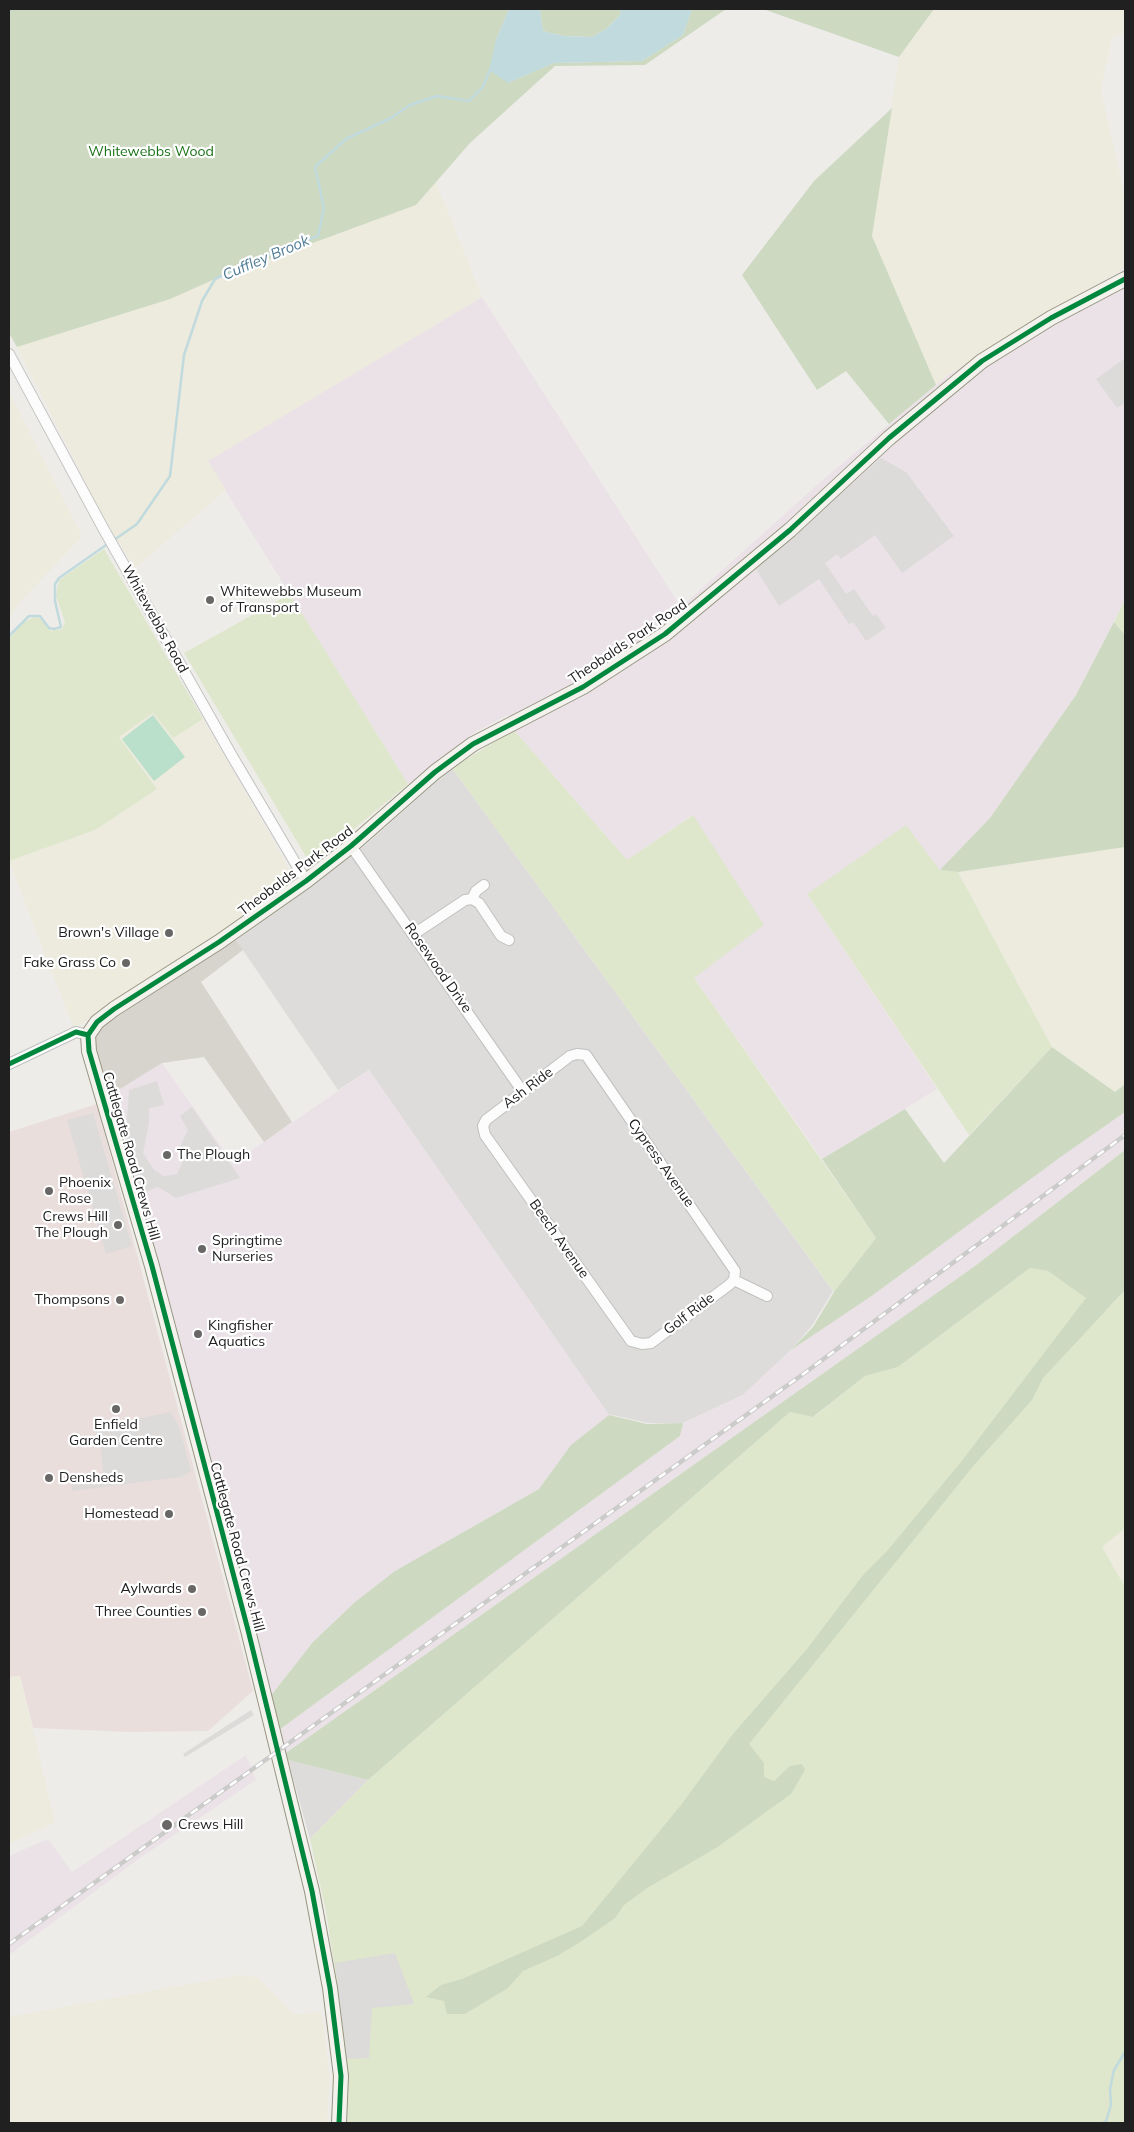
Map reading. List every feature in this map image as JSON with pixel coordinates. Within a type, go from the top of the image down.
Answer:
[{"type":"street","name":"Theobalds Park Road","points":[[88,1038],[97,1022],[114,1009],[211,947],[306,881],[351,846],[434,772],[473,744],[583,687],[679,623],[790,530],[889,438],[982,361],[1051,318],[1125,280]]},
{"type":"street","name":"Whitewebbs Road","points":[[9,354],[103,528],[232,756],[306,881]]},
{"type":"street","name":"Rosewood Drive","points":[[351,846],[523,1092]]},
{"type":"street","points":[[414,934],[472,898],[476,891],[484,885]]},
{"type":"street","points":[[472,898],[479,903],[501,936],[509,940]]},
{"type":"street","points":[[9,1064],[76,1032],[88,1038]]},
{"type":"street","name":"Cattlegate Road Crews Hill","points":[[88,1038],[152,1266],[248,1630],[312,1891],[330,1988],[341,2076],[339,2123]]},
{"type":"street","name":"Ash Ride","points":[[483,1126],[486,1120],[570,1056],[577,1054]]},
{"type":"street","name":"Cypress Avenue","points":[[577,1054],[586,1055],[735,1271],[734,1280]]},
{"type":"street","name":"Beech Avenue","points":[[483,1126],[485,1135],[631,1341],[642,1344]]},
{"type":"street","points":[[734,1280],[767,1296]]},
{"type":"street","name":"Golf Ride","points":[[642,1344],[651,1342],[734,1280]]},
{"type":"shaded area","points":[[934,9],[1125,9],[1125,33],[1112,37],[1101,90],[1125,197],[1125,269],[1090,288],[948,375],[936,385],[872,236],[899,57]]},
{"type":"shaded area","points":[[436,182],[482,297],[208,461],[226,490],[135,568],[102,515],[17,347],[170,299],[215,279],[416,205]]},
{"type":"shaded area","points":[[1125,269],[1125,600],[1076,695],[990,818],[940,870],[807,894],[937,1089],[822,1159],[694,978],[692,815],[627,860],[514,730],[508,715],[477,731],[408,784],[207,461],[482,297],[681,607],[826,477],[948,375],[1090,288]]},
{"type":"shaded area","points":[[1125,358],[1125,403],[1117,408],[1096,379]]},
{"type":"shaded area","points":[[9,391],[82,536],[18,605],[9,618]]},
{"type":"shaded area","points":[[881,458],[906,472],[954,536],[902,573],[875,535],[841,559],[837,554],[825,563],[846,594],[854,589],[873,616],[876,614],[886,628],[866,641],[853,622],[849,624],[819,579],[779,606],[756,569]]},
{"type":"shaded area","points":[[153,713],[173,738],[203,719],[297,882],[74,1029],[9,861],[95,830],[157,788],[119,737]]},
{"type":"shaded area","points":[[452,768],[833,1291],[811,1327],[791,1350],[743,1395],[683,1423],[648,1423],[608,1414],[369,1070],[338,1090],[236,940],[362,848]]},
{"type":"shaded area","points":[[1125,847],[1125,1084],[1115,1092],[1052,1047],[958,872]]},
{"type":"shaded area","points":[[236,940],[243,950],[201,982],[292,1122],[264,1142],[204,1057],[162,1063],[112,1094],[94,1047],[94,1034],[103,1026]]},
{"type":"shaded area","points":[[162,1063],[233,1163],[369,1070],[609,1415],[571,1445],[539,1489],[395,1571],[355,1602],[313,1642],[269,1698],[112,1094]]},
{"type":"shaded area","points":[[157,1081],[164,1105],[149,1108],[149,1123],[143,1153],[154,1170],[164,1176],[177,1174],[188,1150],[180,1146],[188,1130],[180,1116],[192,1107],[240,1178],[176,1198],[158,1187],[142,1193],[125,1143],[129,1090]]},
{"type":"shaded area","points":[[97,1104],[253,1691],[208,1731],[129,1732],[33,1728],[20,1676],[9,1677],[9,1132]]},
{"type":"shaded area","points":[[1125,1112],[1125,1150],[975,1266],[286,1753],[279,1730],[680,1436],[683,1423],[743,1395],[791,1350],[873,1295]]},
{"type":"shaded area","points":[[93,1113],[132,1246],[106,1254],[67,1120]]},
{"type":"shaded area","points":[[171,1412],[179,1426],[191,1471],[181,1477],[72,1491],[71,1479],[101,1475],[103,1472],[101,1451],[95,1427]]},
{"type":"shaded area","points":[[1125,1528],[1125,1587],[1101,1547]]},
{"type":"shaded area","points":[[20,1676],[55,1822],[9,1844],[9,1677]]},
{"type":"shaded area","points":[[251,1710],[254,1715],[185,1757],[183,1754]]},
{"type":"shaded area","points":[[246,1755],[256,1780],[140,1858],[9,1955],[9,1856],[48,1839],[72,1872]]},
{"type":"shaded area","points":[[288,1760],[368,1780],[310,1839]]},
{"type":"shaded area","points":[[395,1953],[414,2004],[372,2008],[369,2058],[347,2059],[335,1963]]},
{"type":"shaded area","points":[[238,1975],[257,1977],[294,2015],[321,2011],[330,2077],[327,2123],[9,2123],[9,2017]]},
{"type":"green space","name":"Whitewebbs Wood","points":[[9,9],[509,9],[496,40],[508,83],[554,63],[642,61],[683,35],[692,9],[726,9],[645,65],[555,66],[470,143],[416,205],[215,279],[170,299],[17,347],[9,333]]},
{"type":"green space","points":[[540,9],[619,9],[621,14],[606,29],[592,37],[564,36],[543,31]]},
{"type":"green space","points":[[763,9],[934,9],[899,57]]},
{"type":"green space","points":[[892,108],[872,236],[936,385],[889,424],[846,371],[817,390],[742,275],[814,181]]},
{"type":"green space","points":[[104,549],[203,719],[173,738],[153,713],[119,737],[157,789],[95,830],[9,861],[9,639],[22,624],[35,616],[40,618],[51,631],[62,629],[65,622],[56,596],[59,580]]},
{"type":"green space","points":[[290,594],[408,784],[311,865],[184,653]]},
{"type":"green space","points":[[1125,600],[1125,635],[1114,622]]},
{"type":"green space","points":[[1114,622],[1125,635],[1125,847],[958,872],[940,870],[990,818],[1076,695]]},
{"type":"green space","points":[[153,715],[185,757],[154,781],[122,739]]},
{"type":"green space","points":[[514,730],[627,860],[693,815],[764,925],[694,978],[876,1238],[834,1292],[452,768]]},
{"type":"green space","points":[[906,825],[940,870],[958,872],[1052,1047],[969,1135],[807,894]]},
{"type":"green space","points":[[1052,1047],[1115,1092],[1125,1084],[1125,1112],[873,1295],[791,1350],[813,1327],[834,1292],[876,1238],[822,1159],[905,1109],[944,1163]]},
{"type":"green space","points":[[1125,1150],[1125,1290],[1043,1378],[1032,1400],[974,1465],[749,1744],[764,1763],[764,1777],[774,1781],[790,1766],[802,1764],[805,1770],[791,1794],[716,1848],[647,1888],[624,1905],[615,1918],[582,1941],[557,1956],[523,1971],[508,1988],[465,2014],[447,2014],[444,2001],[426,1997],[441,1985],[462,1979],[582,1926],[681,1805],[733,1734],[807,1649],[863,1575],[887,1551],[961,1462],[1086,1298],[1048,1271],[1030,1268],[898,1367],[865,1376],[813,1417],[790,1412],[368,1780],[288,1760],[286,1753],[975,1266]]},
{"type":"green space","points":[[1030,1268],[1048,1271],[1106,1311],[1125,1290],[1125,1528],[1102,1547],[1125,1587],[1125,2123],[343,2123],[342,2016],[326,1911],[310,1839],[368,1780],[790,1412],[814,1417],[865,1376],[898,1367]]},
{"type":"green space","points":[[609,1415],[647,1424],[683,1423],[680,1436],[279,1730],[269,1698],[313,1642],[355,1602],[395,1571],[539,1489],[571,1445]]},
{"type":"water","points":[[509,9],[540,9],[543,31],[564,36],[592,37],[606,29],[621,14],[619,9],[692,9],[683,35],[642,61],[554,63],[508,83],[489,70],[496,40]]},
{"type":"waterway","name":"Cuffley Brook","points":[[114,540],[137,524],[170,476],[184,355],[202,301],[215,279],[267,255],[318,236],[324,208],[315,167],[346,139],[391,118],[410,105],[437,96],[469,101],[483,87],[491,67]]},
{"type":"waterway","name":"Cuffley Brook","points":[[9,636],[29,616],[40,616],[49,628],[61,627],[55,601],[55,584],[59,578],[109,543]]},
{"type":"waterway","points":[[1103,2123],[1106,2121],[1111,2105],[1110,2089],[1114,2070],[1125,2052]]},
{"type":"railway","points":[[9,1944],[806,1372],[1125,1135]]},
{"type":"cycle path","points":[[339,2123],[341,2076],[330,1988],[312,1891],[248,1630],[152,1266],[89,1051],[88,1035],[97,1022],[114,1009],[219,942],[306,881],[351,846],[435,772],[473,744],[583,687],[665,634],[790,530],[889,438],[982,361],[1051,318],[1125,279]]},
{"type":"cycle path","points":[[9,1064],[76,1032],[88,1035]]},
{"type":"place","name":"Whitewebbs Museum of Transport","points":[[210,600]]},
{"type":"place","name":"Brown's Village","points":[[169,933]]},
{"type":"place","name":"Fake Grass Co","points":[[126,963]]},
{"type":"place","name":"The Plough","points":[[167,1155]]},
{"type":"place","name":"Phoenix Rose","points":[[49,1191]]},
{"type":"place","name":"Crews Hill The Plough","points":[[118,1225]]},
{"type":"place","name":"Springtime Nurseries","points":[[202,1249]]},
{"type":"place","name":"Thompsons","points":[[120,1300]]},
{"type":"place","name":"Kingfisher Aquatics","points":[[198,1334]]},
{"type":"place","name":"Enfield Garden Centre","points":[[116,1409]]},
{"type":"place","name":"Densheds","points":[[49,1478]]},
{"type":"place","name":"Homestead","points":[[169,1514]]},
{"type":"place","name":"Aylwards","points":[[192,1589]]},
{"type":"place","name":"Three Counties","points":[[202,1612]]},
{"type":"place","name":"Crews Hill","points":[[167,1825]]}]
